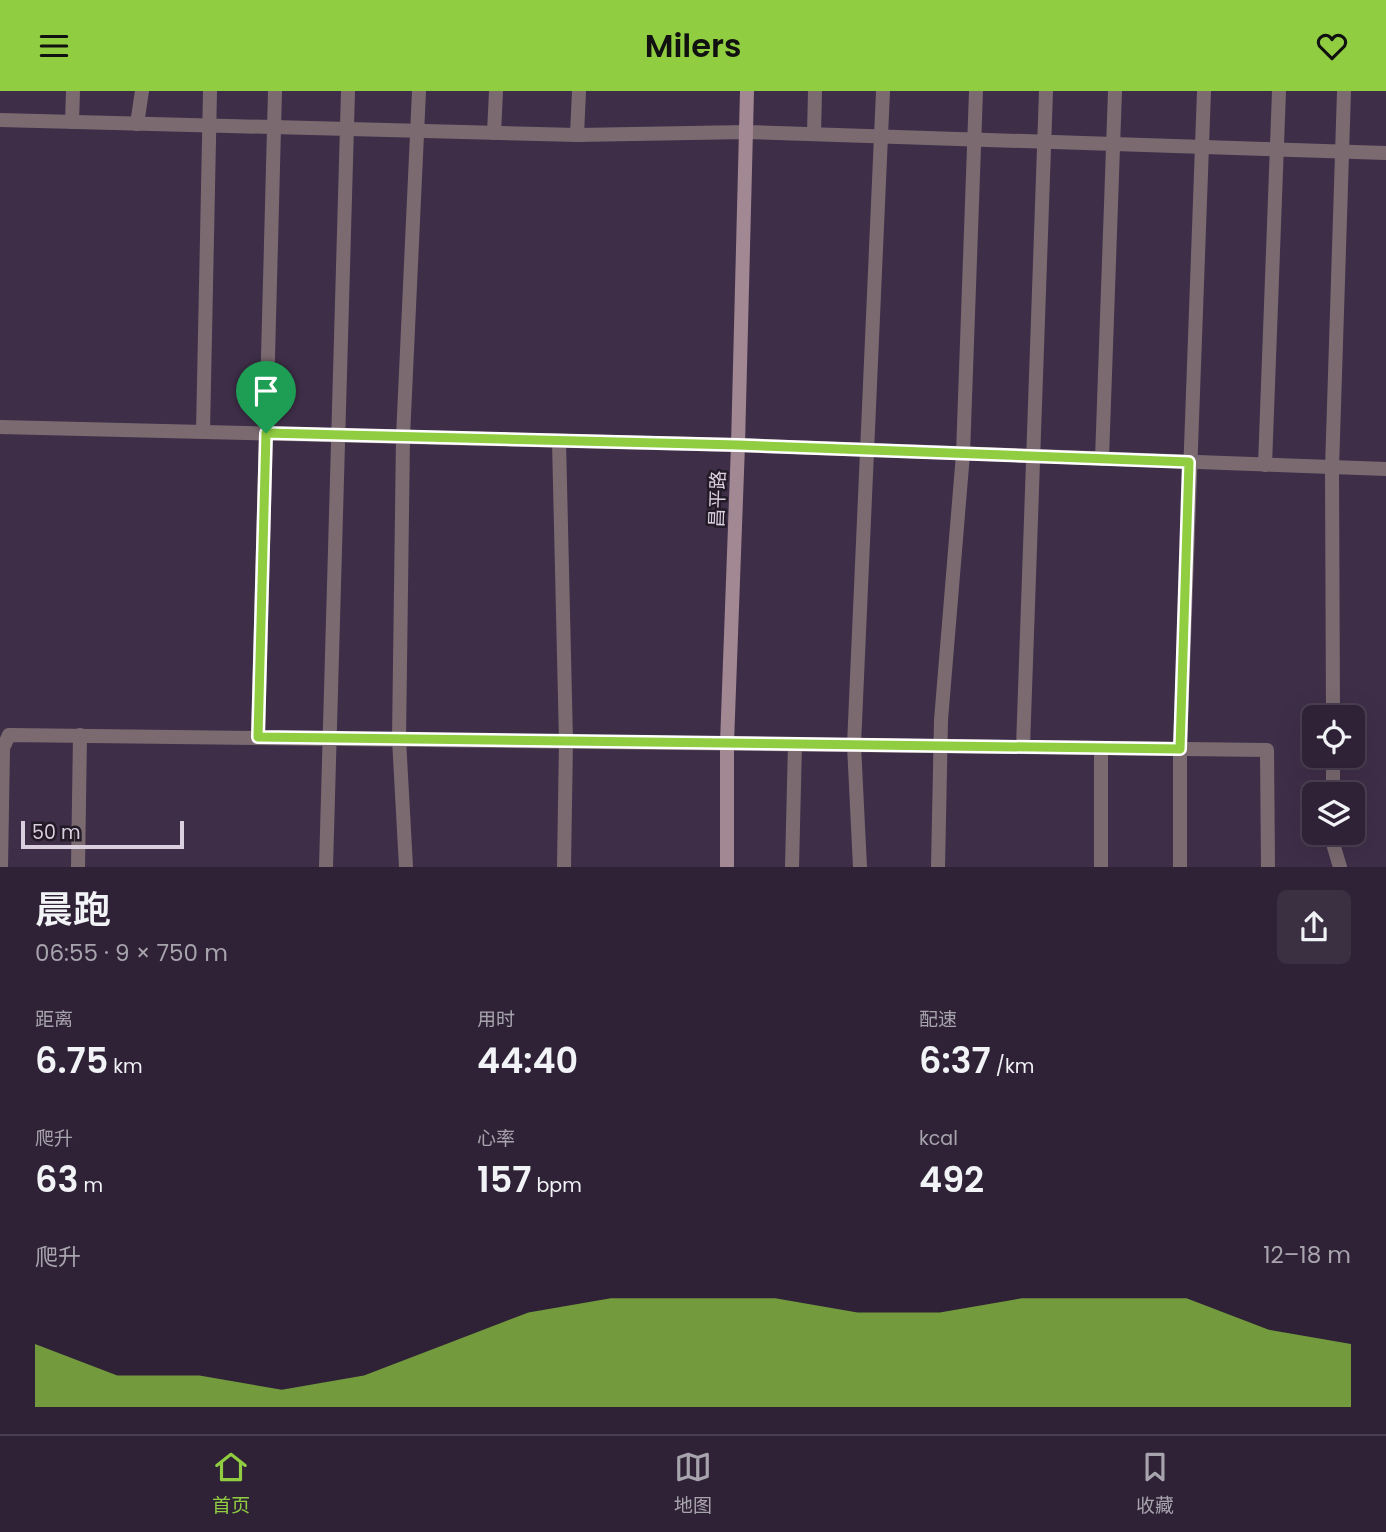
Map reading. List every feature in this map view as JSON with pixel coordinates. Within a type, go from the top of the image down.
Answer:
[{"type":"main road","name":"昌平路","points":[[727,867],[727,743],[747,91]]},
{"type":"street","points":[[72,122],[73,91]]},
{"type":"street","points":[[137,124],[142,91]]},
{"type":"street","points":[[204,432],[210,91]]},
{"type":"street","points":[[258,737],[275,91]]},
{"type":"street","points":[[326,867],[348,91]]},
{"type":"street","points":[[406,867],[399,739],[403,437],[419,91]]},
{"type":"street","points":[[494,133],[496,91]]},
{"type":"street","points":[[577,135],[579,91]]},
{"type":"street","points":[[814,134],[815,91]]},
{"type":"street","points":[[860,867],[854,745],[883,91]]},
{"type":"street","points":[[938,867],[940,746],[963,453],[976,91]]},
{"type":"street","points":[[1023,747],[1046,91]]},
{"type":"street","points":[[1102,459],[1115,91]]},
{"type":"street","points":[[1180,867],[1180,749],[1189,462],[1205,91]]},
{"type":"street","points":[[1265,465],[1279,91]]},
{"type":"street","points":[[1333,705],[1332,467],[1345,91]]},
{"type":"street","points":[[0,120],[577,135],[746,132],[1386,153]]},
{"type":"street","points":[[0,427],[738,445],[1386,469]]},
{"type":"street","points":[[559,441],[566,741],[564,867]]},
{"type":"street","points":[[1,867],[3,748],[9,734],[1268,750],[1268,867]]},
{"type":"street","points":[[78,867],[80,735]]},
{"type":"street","points":[[792,867],[795,744]]},
{"type":"street","points":[[1101,748],[1101,867]]},
{"type":"street","points":[[1334,845],[1340,867]]},
{"type":"route","points":[[266,433],[738,445],[1189,462],[1180,749],[258,737],[266,433]]}]
